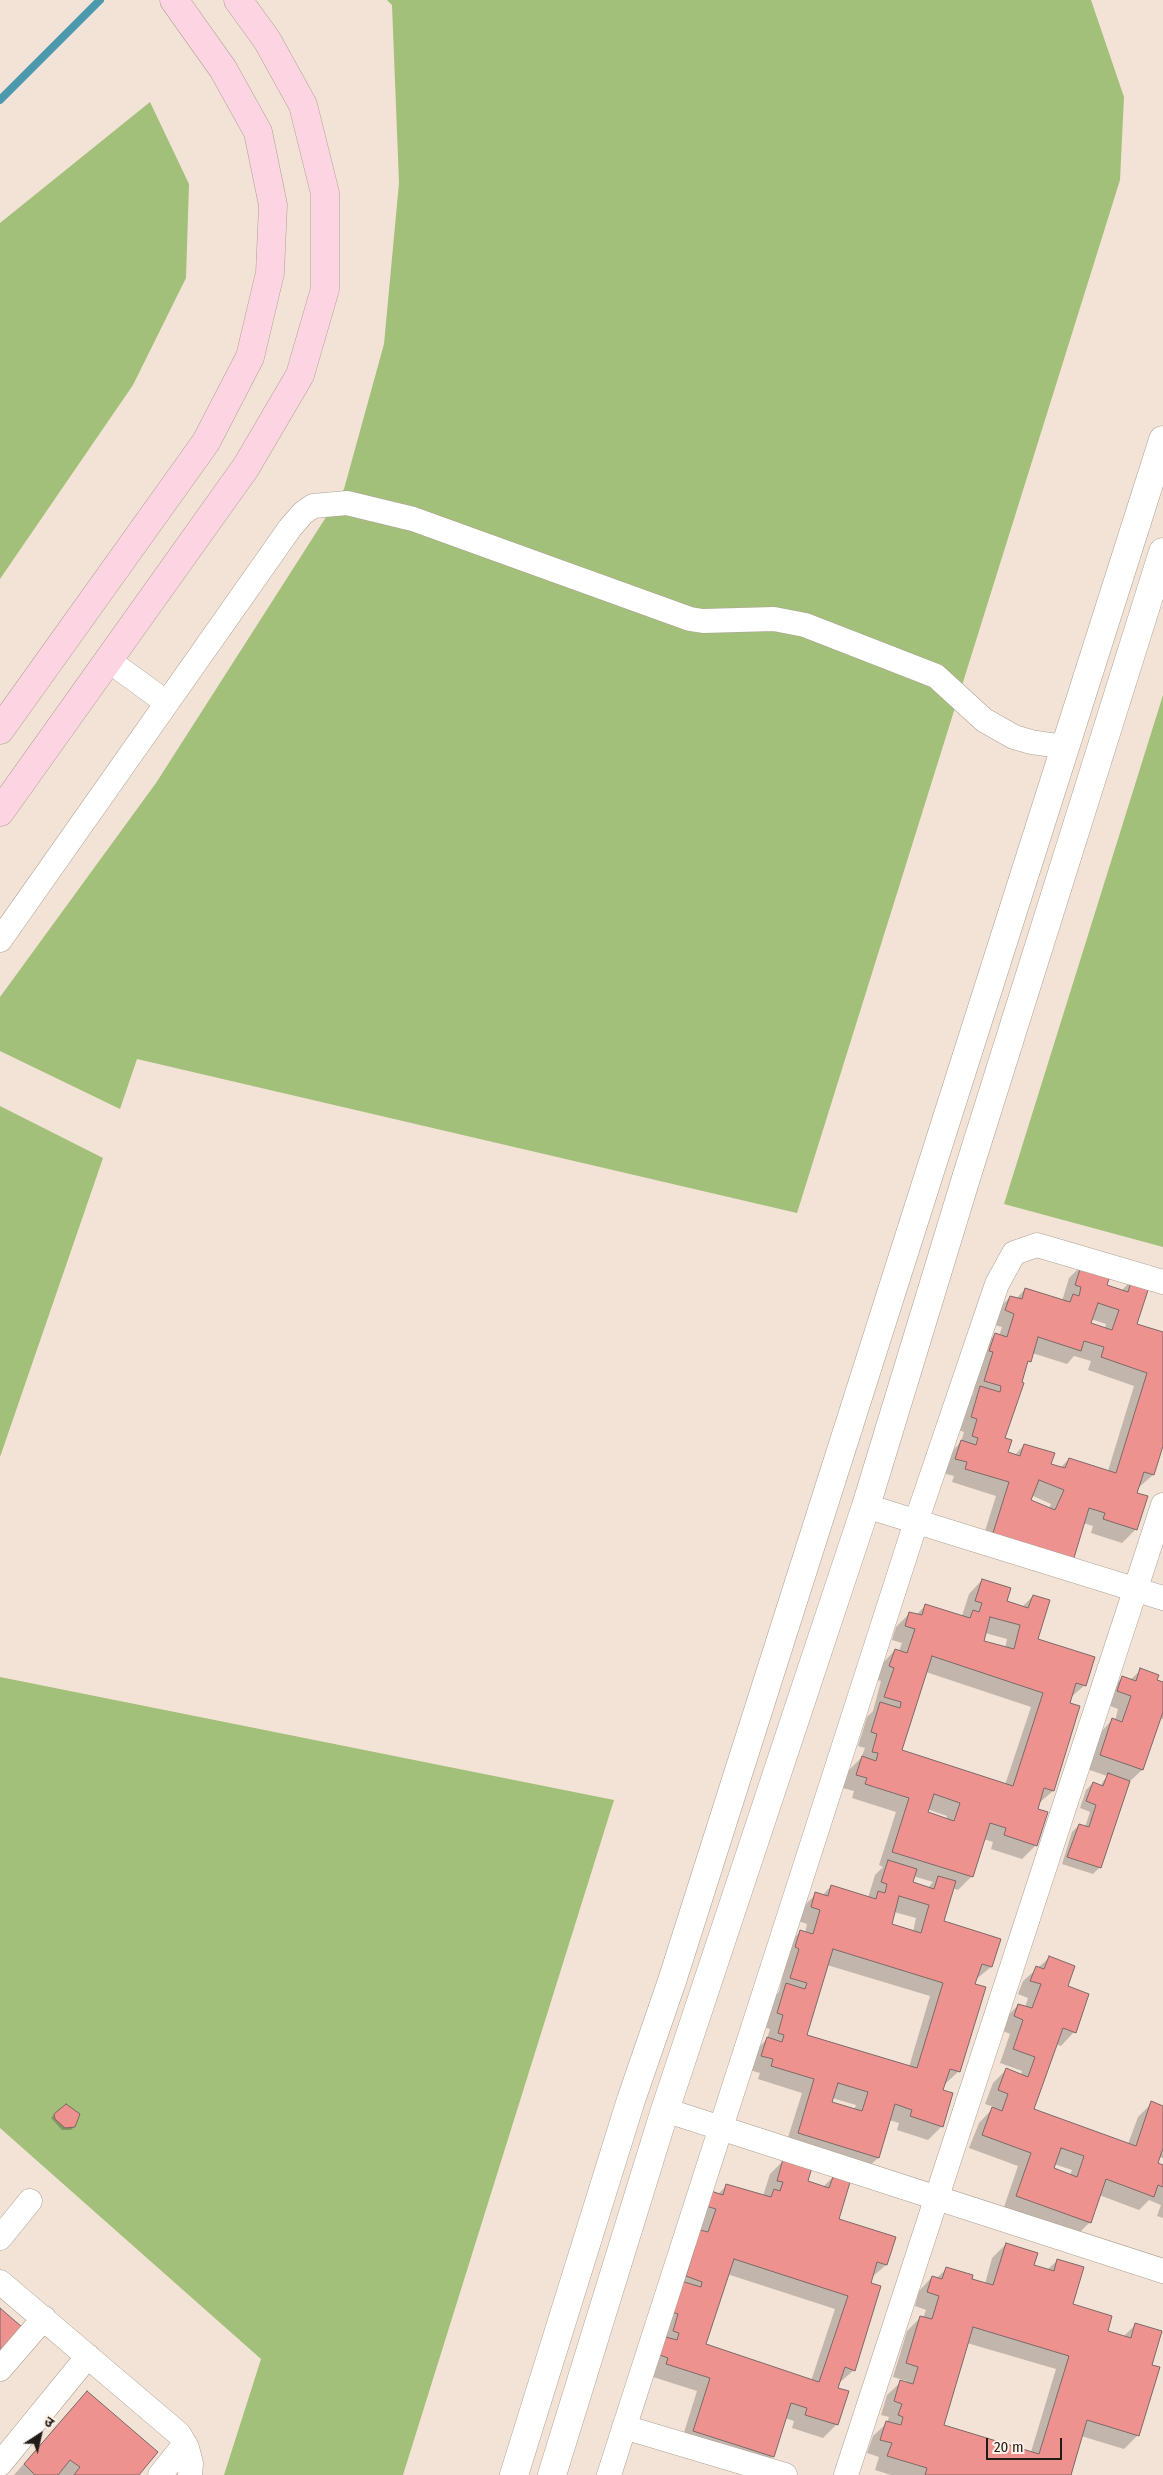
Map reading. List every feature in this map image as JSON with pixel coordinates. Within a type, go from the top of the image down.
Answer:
[{"type":"main road","points":[[0,730],[206,442],[250,358],[270,273],[274,206],[258,132],[224,69],[174,0]]},
{"type":"main road","points":[[0,812],[246,467],[300,375],[325,289],[325,193],[303,104],[267,40],[238,0]]},
{"type":"street","points":[[514,2475],[629,2107],[672,1981],[1163,440]]},
{"type":"street","points":[[0,940],[302,513],[313,506],[347,503],[413,519],[690,619],[703,622],[774,619],[805,625],[936,676],[984,720],[1014,737],[1031,742],[1065,747]]},
{"type":"street","points":[[552,2475],[665,2110],[706,1993],[866,1506],[970,1166],[1163,552]]},
{"type":"street","points":[[108,660],[167,703]]},
{"type":"street","points":[[609,2475],[916,1522],[997,1284],[1014,1254],[1037,1245],[1163,1282]]},
{"type":"street","points":[[846,2475],[1163,1505]]},
{"type":"street","points":[[866,1506],[1163,1598]]},
{"type":"street","points":[[672,1981],[706,1993]]},
{"type":"street","points":[[665,2110],[1163,2271]]},
{"type":"street","points":[[0,2238],[30,2201]]},
{"type":"street","points":[[0,2282],[179,2434],[185,2444],[190,2463],[190,2475]]},
{"type":"street","points":[[0,2369],[44,2318]]},
{"type":"street","points":[[0,2464],[88,2356]]},
{"type":"street","points":[[624,2427],[785,2475]]},
{"type":"street","points":[[160,2475],[185,2444]]},
{"type":"green space","points":[[387,0],[1091,0],[1124,97],[1120,180],[797,1213],[137,1059],[120,1109],[0,1051],[0,997],[156,783],[344,489],[384,344],[399,183],[392,5]]},
{"type":"green space","points":[[150,102],[189,184],[186,278],[133,385],[0,579],[0,223]]},
{"type":"green space","points":[[1163,695],[1163,1247],[1004,1204]]},
{"type":"green space","points":[[0,1106],[103,1158],[0,1457]]},
{"type":"green space","points":[[0,1677],[614,1800],[403,2475],[224,2475],[261,2359],[0,2128]]},
{"type":"building","points":[[1082,1263],[1111,1272],[1107,1285],[1128,1292],[1132,1279],[1150,1284],[1137,1324],[1163,1332],[1163,1446],[1154,1475],[1144,1472],[1137,1493],[1148,1496],[1137,1530],[1103,1519],[1105,1513],[1089,1508],[1073,1561],[992,1536],[1009,1482],[965,1469],[967,1462],[955,1459],[961,1440],[976,1445],[978,1438],[972,1436],[977,1419],[971,1417],[980,1386],[1000,1392],[1001,1386],[984,1381],[993,1352],[989,1351],[995,1333],[1007,1337],[1014,1314],[1005,1310],[1010,1296],[1022,1299],[1025,1288],[1070,1302],[1073,1294],[1079,1296],[1081,1287],[1075,1285]],"holes":[[[1098,1303],[1119,1310],[1112,1330],[1091,1323]],[[1038,1337],[1081,1351],[1084,1341],[1104,1347],[1101,1357],[1147,1373],[1116,1473],[1069,1458],[1065,1468],[1051,1464],[1055,1453],[1024,1444],[1020,1456],[1008,1452],[1012,1440],[1005,1438],[1024,1383],[1022,1382],[1028,1361],[1031,1362]],[[1039,1480],[1064,1490],[1055,1510],[1031,1500]]]},
{"type":"building","points":[[982,1579],[1011,1588],[1007,1601],[1028,1608],[1033,1595],[1050,1600],[1038,1639],[1095,1657],[1086,1686],[1076,1683],[1070,1703],[1080,1706],[1054,1791],[1044,1788],[1038,1809],[1048,1812],[1037,1846],[1004,1835],[1006,1828],[990,1823],[973,1877],[892,1852],[909,1798],[865,1784],[867,1778],[856,1775],[862,1756],[876,1761],[878,1753],[872,1752],[877,1734],[871,1732],[880,1702],[900,1708],[901,1702],[884,1697],[894,1668],[889,1666],[895,1649],[907,1653],[915,1629],[905,1626],[909,1612],[922,1615],[925,1604],[970,1618],[973,1610],[979,1612],[982,1603],[975,1601]],"holes":[[[990,1617],[1020,1625],[1014,1649],[984,1641]],[[932,1656],[1043,1693],[1013,1786],[902,1750]],[[934,1794],[960,1803],[954,1821],[928,1812]]]},
{"type":"building","points":[[1140,1668],[1159,1675],[1157,1680],[1163,1682],[1163,1712],[1143,1770],[1100,1755],[1112,1718],[1122,1722],[1131,1696],[1117,1691],[1122,1676],[1136,1681]]},
{"type":"building","points":[[1108,1773],[1130,1781],[1101,1868],[1067,1857],[1079,1824],[1089,1827],[1096,1805],[1086,1801],[1093,1782],[1103,1786]]},
{"type":"building","points":[[888,1860],[917,1869],[913,1882],[934,1889],[938,1876],[956,1881],[944,1921],[1001,1939],[992,1967],[982,1964],[975,1984],[986,1987],[960,2072],[950,2069],[943,2090],[953,2093],[943,2127],[910,2116],[912,2110],[895,2104],[879,2158],[798,2133],[814,2079],[771,2066],[773,2059],[761,2056],[767,2037],[782,2042],[784,2035],[778,2033],[783,2015],[777,2013],[786,1983],[805,1989],[807,1983],[790,1978],[799,1949],[795,1947],[800,1930],[813,1934],[820,1910],[811,1907],[815,1892],[828,1896],[831,1885],[876,1899],[878,1891],[885,1893],[887,1884],[881,1882]],"holes":[[[899,1896],[929,1905],[921,1933],[892,1924]],[[833,1949],[943,1983],[917,2068],[807,2035]],[[838,2083],[868,2092],[862,2111],[832,2102]]]},
{"type":"building","points":[[1049,1956],[1075,1966],[1068,1986],[1089,1994],[1076,2033],[1063,2028],[1034,2109],[1136,2146],[1151,2101],[1163,2106],[1163,2148],[1158,2163],[1163,2165],[1163,2187],[1158,2185],[1154,2197],[1106,2179],[1091,2223],[1016,2196],[1031,2153],[982,2135],[992,2107],[1002,2111],[1008,2094],[998,2090],[1006,2068],[1028,2077],[1035,2057],[1013,2049],[1023,2020],[1014,2016],[1018,2004],[1032,2008],[1041,1984],[1030,1981],[1036,1966],[1044,1969]],"holes":[[[1061,2148],[1084,2156],[1077,2177],[1054,2168]]]},
{"type":"building","points":[[66,2104],[80,2114],[75,2127],[65,2128],[55,2119],[54,2114]]},
{"type":"building","points":[[783,2159],[812,2167],[808,2181],[829,2188],[834,2174],[851,2179],[839,2219],[896,2237],[887,2265],[877,2262],[871,2283],[881,2286],[855,2371],[845,2367],[838,2388],[849,2391],[838,2425],[805,2415],[807,2408],[791,2403],[774,2457],[693,2431],[710,2378],[666,2364],[668,2358],[657,2354],[662,2336],[677,2340],[679,2333],[673,2331],[678,2314],[672,2312],[681,2281],[701,2287],[702,2282],[686,2276],[695,2247],[696,2229],[708,2232],[716,2209],[706,2206],[711,2191],[723,2195],[726,2184],[771,2197],[774,2189],[780,2191],[783,2182],[777,2181]],"holes":[[[734,2259],[848,2296],[819,2382],[706,2344]]]},
{"type":"building","points":[[1006,2243],[1038,2253],[1034,2265],[1054,2271],[1057,2259],[1084,2267],[1073,2304],[1112,2316],[1108,2331],[1131,2338],[1135,2323],[1162,2331],[1152,2365],[1160,2367],[1139,2436],[1087,2420],[1071,2475],[925,2475],[927,2468],[887,2456],[892,2443],[880,2440],[886,2421],[901,2425],[903,2417],[898,2415],[902,2404],[894,2401],[900,2380],[913,2384],[918,2367],[906,2363],[920,2316],[932,2319],[939,2296],[927,2292],[932,2276],[942,2279],[946,2267],[973,2275],[972,2279],[993,2285]],"holes":[[[973,2327],[1069,2356],[1039,2454],[944,2425]]]},
{"type":"building","points":[[0,2308],[22,2327],[0,2352]]},
{"type":"building","points":[[87,2391],[158,2452],[139,2475],[74,2475],[80,2467],[70,2460],[58,2475],[35,2475],[24,2464]]},
{"type":"waterway","points":[[0,100],[100,0]]}]
